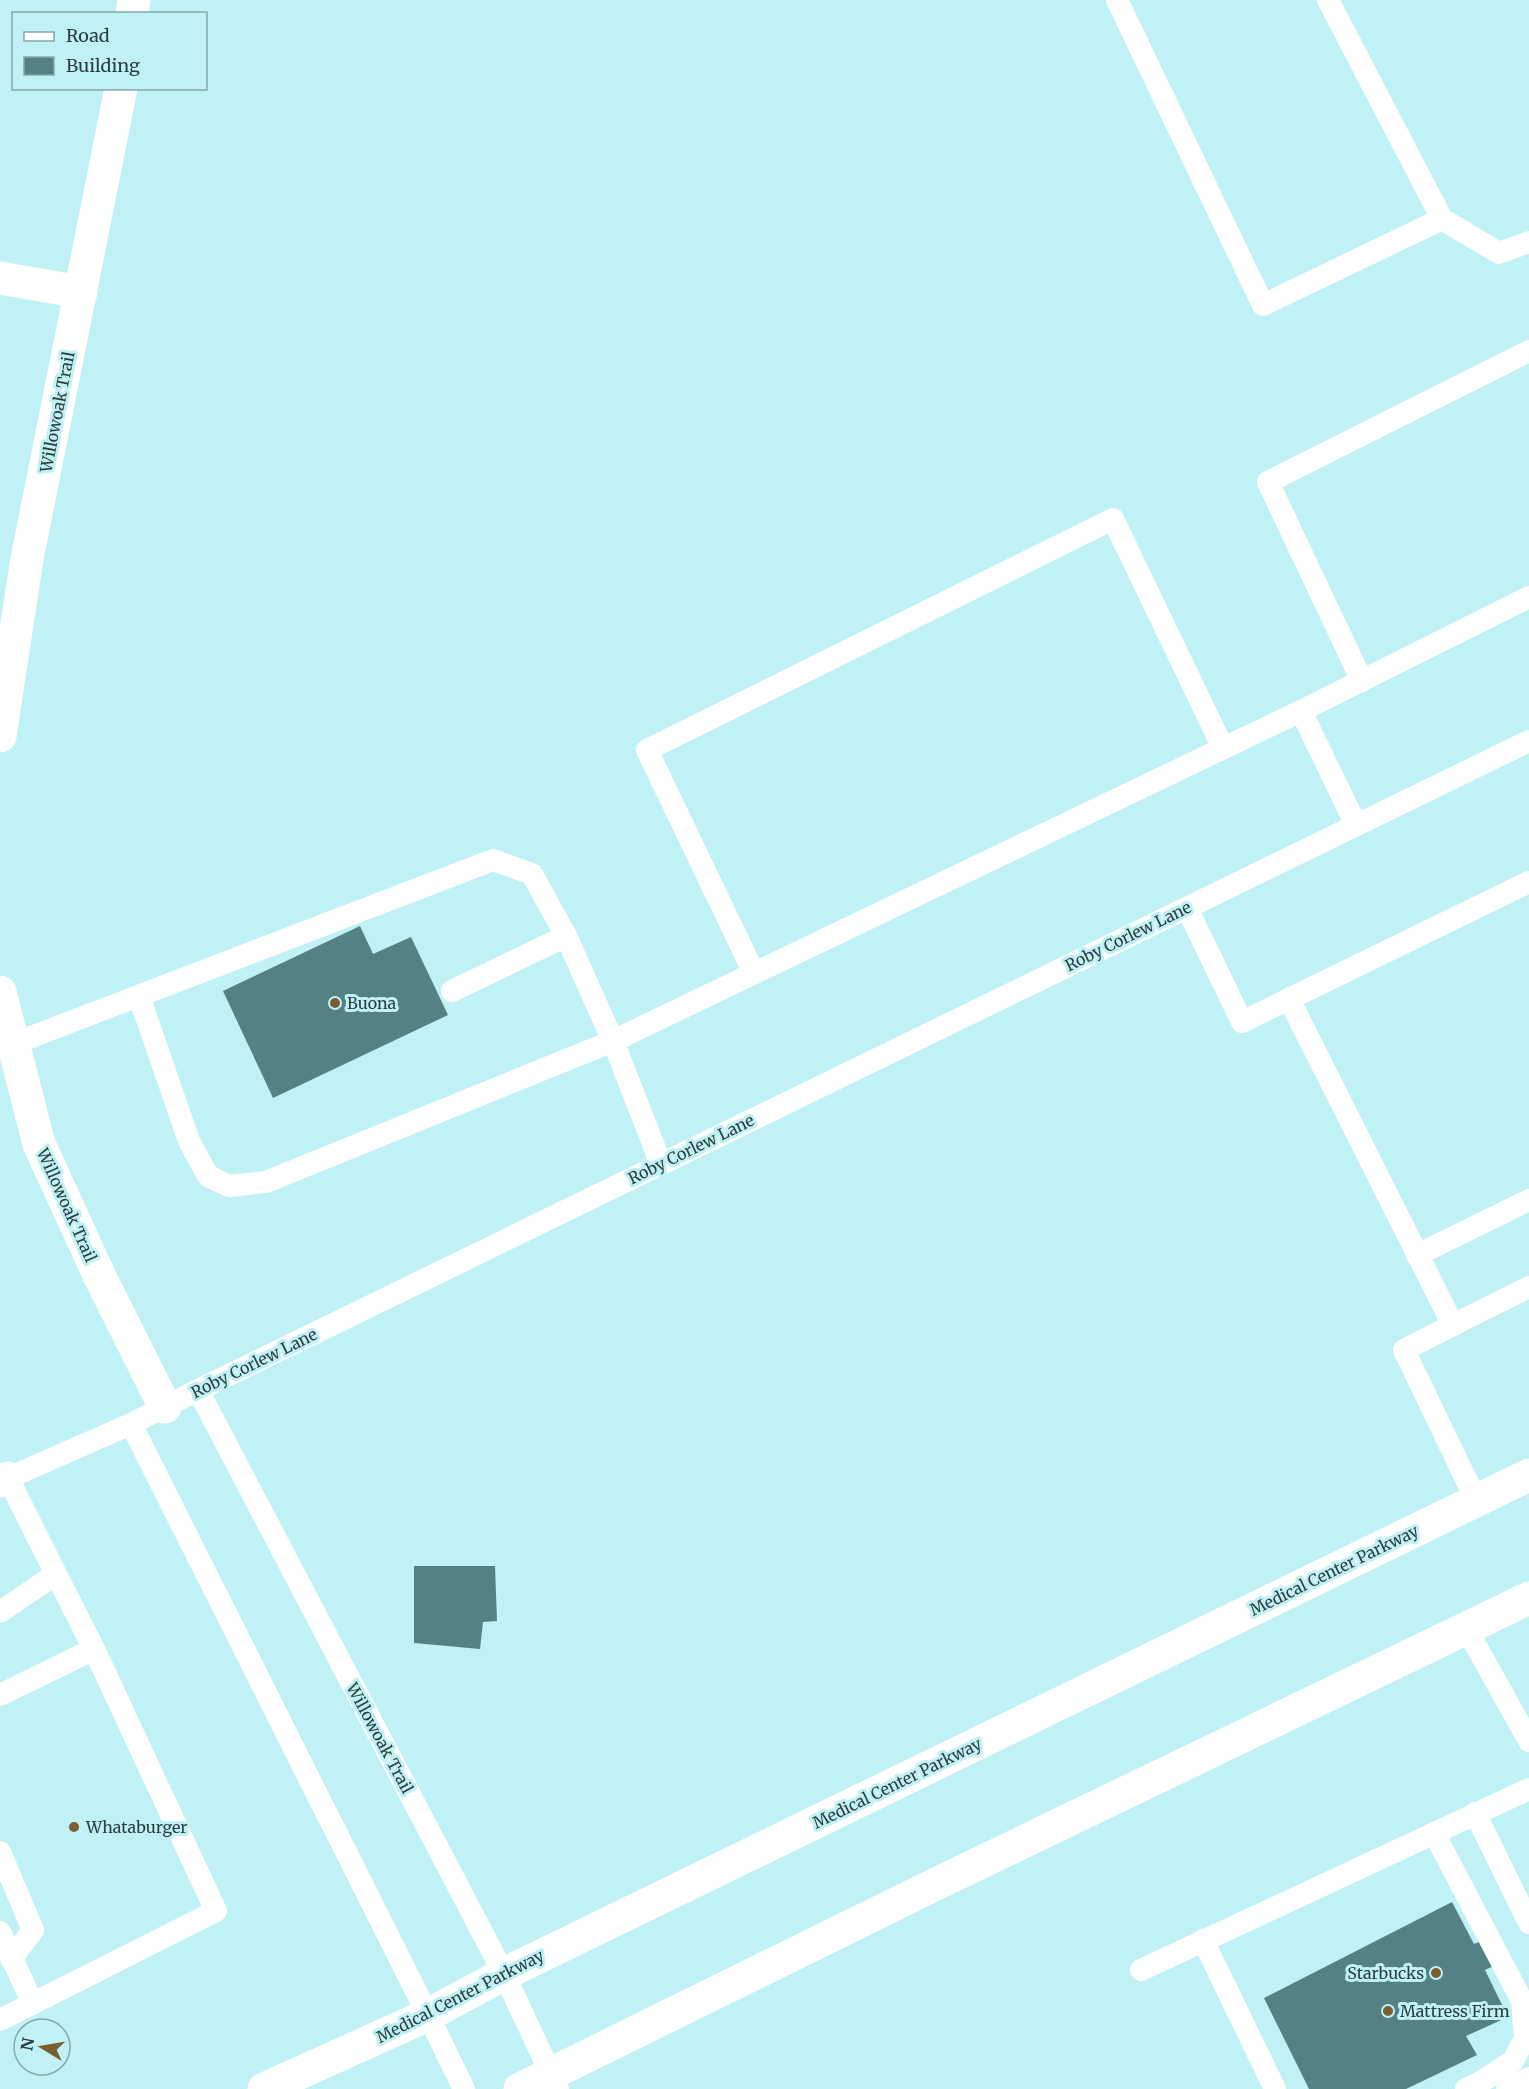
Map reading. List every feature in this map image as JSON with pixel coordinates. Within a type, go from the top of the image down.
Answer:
[{"type":"main road","name":"Willowoak Trail","points":[[0,736],[27,560],[121,90]]},
{"type":"main road","points":[[0,278],[81,292]]},
{"type":"main road","name":"Willowoak Trail","points":[[0,992],[39,1144],[100,1277],[165,1407]]},
{"type":"main road","name":"Medical Center Parkway","points":[[264,2089],[429,2015],[504,1974],[1529,1475]]},
{"type":"main road","points":[[520,2089],[554,2082],[936,1884],[1529,1598]]},
{"type":"lane","points":[[1117,0],[1263,305],[1442,219]]},
{"type":"lane","points":[[1328,0],[1442,219],[1499,253],[1529,242]]},
{"type":"lane","points":[[1362,681],[1268,482],[1529,351]]},
{"type":"lane","points":[[754,973],[647,750],[1113,519],[1223,748]]},
{"type":"lane","points":[[138,996],[189,1141],[208,1176],[229,1186],[266,1182],[613,1041],[1362,681],[1529,597]]},
{"type":"lane","points":[[1300,711],[1356,825]]},
{"type":"lane","name":"Roby Corlew Lane","points":[[33,2004],[216,1911],[94,1649],[4,1479],[131,1424],[1529,741]]},
{"type":"lane","points":[[12,1044],[493,860],[532,874],[566,936],[613,1041],[661,1164]]},
{"type":"lane","points":[[1186,908],[1242,1022],[1529,882]]},
{"type":"lane","points":[[452,991],[566,936]]},
{"type":"lane","points":[[1289,999],[1453,1325]]},
{"type":"lane","points":[[1417,1256],[1529,1200]]},
{"type":"lane","points":[[1476,1500],[1404,1350],[1529,1287]]},
{"type":"lane","name":"Willowoak Trail","points":[[198,1390],[504,1974],[554,2082]]},
{"type":"lane","points":[[131,1424],[429,2015],[464,2089]]},
{"type":"lane","points":[[0,1612],[56,1574]]},
{"type":"lane","points":[[1466,1628],[1529,1741]]},
{"type":"lane","points":[[0,1695],[94,1649]]},
{"type":"lane","points":[[1141,1970],[1529,1789]]},
{"type":"lane","points":[[1475,1813],[1529,1923]]},
{"type":"lane","points":[[1434,1833],[1522,2001],[1526,2038],[1513,2061],[1466,2089]]},
{"type":"lane","points":[[0,1852],[33,1930],[11,1959]]},
{"type":"lane","points":[[0,1932],[33,2004],[0,2020]]},
{"type":"lane","points":[[1203,1940],[1275,2089]]},
{"type":"lane","points":[[1507,2089],[1529,2078]]},
{"type":"building","name":"Buona","points":[[360,926],[373,954],[411,937],[448,1015],[273,1098],[223,991]]},
{"type":"building","points":[[414,1566],[495,1566],[497,1621],[483,1622],[480,1649],[414,1643]]},
{"type":"building","points":[[1452,1902],[1474,1944],[1484,1940],[1496,1965],[1485,1970],[1508,2017],[1466,2036],[1477,2055],[1406,2089],[1309,2089],[1264,1998]]},
{"type":"place","name":"Buona","points":[[335,1003]]},
{"type":"place","name":"Whataburger","points":[[74,1827]]},
{"type":"place","name":"Starbucks","points":[[1436,1973]]},
{"type":"place","name":"Mattress Firm","points":[[1388,2011]]}]
